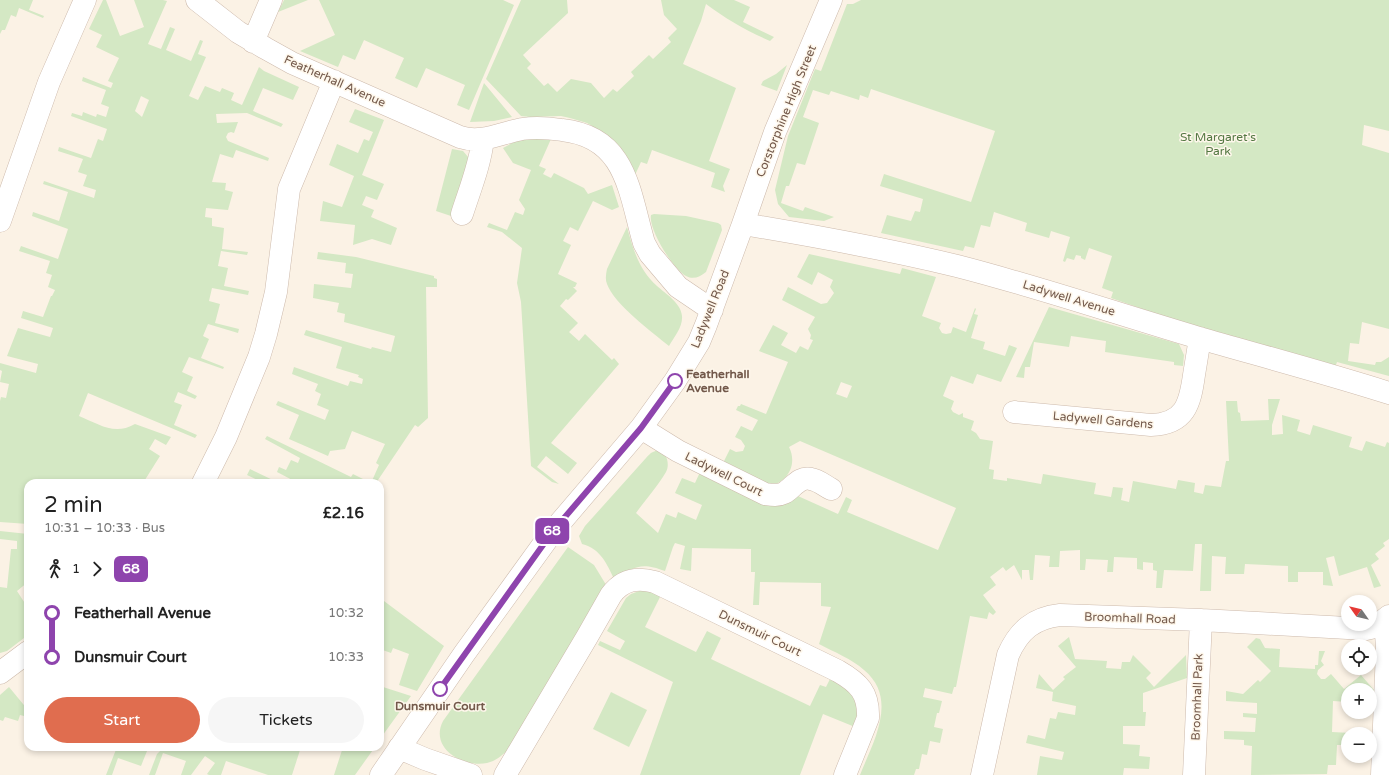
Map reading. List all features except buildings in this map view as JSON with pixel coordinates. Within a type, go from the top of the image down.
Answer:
[{"type":"street","points":[[0,221],[49,82],[85,0]]},
{"type":"street","name":"Featherhall Avenue","points":[[197,0],[253,42],[292,63],[460,137],[473,140],[483,139],[520,129],[548,128],[565,130],[592,138],[606,148],[619,163],[624,173],[644,243],[650,254],[678,287],[712,310]]},
{"type":"street","points":[[253,42],[271,0]]},
{"type":"street","name":"Corstorphine High Street","points":[[744,224],[775,132],[831,0]]},
{"type":"street","points":[[205,479],[231,426],[259,357],[276,292],[289,189],[334,81]]},
{"type":"street","points":[[462,214],[476,171],[483,139]]},
{"type":"street","name":"Ladywell Road","points":[[381,775],[464,654],[553,531],[641,428],[675,381],[699,342],[744,224]]},
{"type":"street","name":"Ladywell Avenue","points":[[744,224],[837,240],[958,266],[1389,393]]},
{"type":"street","name":"Ladywell Gardens","points":[[1014,412],[1151,425],[1169,423],[1182,412],[1191,398],[1200,338]]},
{"type":"street","name":"Ladywell Court","points":[[641,428],[678,451],[765,494],[779,494],[785,492],[806,478],[814,480],[831,489]]},
{"type":"street","name":"Dunsmuir Court","points":[[505,775],[611,595],[624,583],[642,579],[655,582],[838,671],[856,682],[865,695],[868,718],[846,775]]},
{"type":"street","name":"Broomhall Road","points":[[982,775],[1008,655],[1015,641],[1028,626],[1046,618],[1060,616],[1201,620],[1366,629],[1375,627],[1386,619]]},
{"type":"street","points":[[1382,775],[1387,650],[1386,619]]},
{"type":"street","name":"Broomhall Park","points":[[1194,775],[1201,620]]},
{"type":"street","points":[[0,673],[24,655]]},
{"type":"street","points":[[399,748],[471,775]]},
{"type":"green space","points":[[0,0],[33,0],[29,10],[44,16],[43,18],[19,8],[16,17],[11,15],[5,30],[2,30],[0,34]]},
{"type":"green space","points":[[103,0],[106,0],[120,36],[144,27],[134,0],[167,1],[148,44],[161,49],[170,27],[175,29],[166,50],[191,61],[200,40],[203,41],[198,54],[206,57],[189,96],[198,100],[205,86],[220,92],[222,88],[234,93],[231,100],[242,105],[259,67],[264,71],[299,87],[293,100],[263,88],[253,111],[283,124],[281,127],[247,113],[216,114],[217,123],[238,122],[234,133],[228,133],[226,137],[228,141],[269,158],[268,161],[236,150],[233,158],[220,154],[212,182],[226,183],[225,190],[233,192],[228,210],[206,208],[205,217],[212,218],[212,226],[224,228],[222,249],[248,252],[247,255],[221,251],[218,266],[228,268],[224,286],[249,291],[248,295],[212,288],[209,301],[220,304],[215,323],[239,329],[238,333],[208,324],[203,336],[209,339],[201,358],[224,367],[223,369],[189,357],[182,372],[193,377],[187,391],[197,396],[195,399],[178,392],[174,402],[182,405],[174,425],[197,435],[195,438],[88,393],[79,416],[107,428],[120,429],[135,424],[171,437],[166,445],[155,439],[149,449],[160,456],[146,479],[24,479],[24,524],[0,522],[0,401],[1,397],[6,398],[9,384],[0,382],[2,371],[0,370],[0,363],[36,373],[38,364],[7,356],[18,328],[50,337],[53,328],[21,318],[23,311],[43,317],[51,296],[55,290],[48,287],[52,275],[46,273],[50,261],[19,251],[21,246],[58,259],[68,229],[32,216],[33,212],[59,221],[68,192],[43,184],[44,181],[94,198],[96,190],[83,186],[87,175],[78,172],[83,159],[58,151],[59,147],[91,158],[98,139],[103,141],[107,129],[71,116],[72,113],[82,116],[83,112],[96,117],[97,114],[106,117],[109,107],[101,104],[106,90],[82,81],[83,77],[111,88],[113,83],[108,81],[119,58],[96,47],[102,35],[89,29]],"holes":[[[141,96],[149,100],[142,117],[135,111]]]},
{"type":"green space","points":[[284,0],[308,0],[278,12]]},
{"type":"green space","points":[[319,0],[503,0],[514,5],[469,110],[457,105],[465,85],[426,68],[417,88],[395,78],[404,58],[364,40],[355,60],[343,55],[338,67],[300,51],[335,35]]},
{"type":"green space","points":[[521,0],[567,0],[568,13],[523,55],[531,64],[527,68],[544,86],[548,83],[557,92],[571,79],[591,83],[604,98],[613,89],[617,92],[634,76],[631,72],[649,55],[653,59],[671,42],[668,38],[677,29],[664,15],[661,0],[734,0],[750,7],[743,22],[774,37],[770,41],[721,15],[706,4],[701,21],[683,64],[736,88],[709,161],[730,169],[723,186],[725,192],[711,187],[715,173],[652,150],[647,164],[641,162],[635,175],[607,136],[587,123],[561,116],[521,116],[486,79]]},
{"type":"green space","name":"St Margaret's Park","points":[[861,0],[1389,0],[1389,131],[1364,125],[1362,145],[1389,153],[1389,329],[1362,322],[1359,344],[1350,343],[1348,361],[1375,365],[1376,362],[1381,362],[1389,357],[1389,376],[1337,362],[1335,368],[1217,335],[1111,298],[1113,292],[1102,288],[1112,256],[1089,248],[1085,260],[1081,258],[1081,256],[1076,255],[1074,260],[1067,258],[1065,262],[1063,261],[1070,237],[1051,231],[1049,238],[1025,231],[1027,223],[994,212],[990,227],[981,225],[974,248],[965,246],[963,251],[881,233],[887,215],[911,221],[915,211],[920,212],[923,199],[880,186],[884,174],[971,202],[995,131],[871,89],[868,98],[860,95],[859,100],[831,91],[829,95],[813,90],[803,117],[819,123],[805,165],[797,163],[789,186],[786,186],[781,203],[803,211],[805,207],[834,217],[824,221],[789,217],[778,204],[775,190],[788,136],[815,69],[821,71],[847,4],[853,4]]},
{"type":"green space","points":[[787,65],[777,91],[761,85],[763,81],[776,74]]},
{"type":"green space","points":[[484,83],[512,117],[494,121],[470,122]]},
{"type":"green space","points":[[355,109],[384,120],[362,175],[384,184],[377,200],[366,196],[362,205],[374,210],[371,217],[397,228],[391,245],[372,239],[353,245],[355,225],[320,221],[323,201],[342,207],[354,176],[329,165],[337,144],[358,153],[364,139],[369,141],[373,132],[349,122]]},
{"type":"green space","points":[[526,138],[551,139],[539,166],[546,169],[543,174],[551,178],[554,173],[584,188],[588,194],[612,185],[619,207],[612,210],[593,201],[578,231],[570,227],[563,241],[571,245],[558,274],[577,283],[575,287],[573,287],[577,291],[568,300],[566,299],[560,306],[578,323],[569,332],[579,341],[585,334],[612,360],[614,358],[619,364],[551,443],[577,463],[568,474],[546,456],[537,467],[559,484],[552,482],[531,466],[521,302],[517,283],[522,248],[502,232],[487,227],[489,223],[507,230],[515,212],[523,215],[525,209],[519,200],[531,170],[513,163],[503,148]]},
{"type":"green space","points":[[452,149],[463,151],[469,158],[454,217],[436,211]]},
{"type":"green space","points":[[651,215],[686,216],[721,225],[722,230],[706,272],[699,277],[691,278],[681,272],[668,257],[657,239],[651,221]]},
{"type":"green space","points":[[627,227],[634,251],[641,266],[651,280],[676,303],[681,311],[681,324],[669,346],[625,309],[611,292],[607,284],[607,269]]},
{"type":"green space","points":[[318,252],[356,257],[434,276],[434,278],[437,279],[437,287],[426,287],[428,418],[418,427],[415,425],[379,479],[373,479],[379,465],[376,463],[385,444],[352,431],[345,449],[330,451],[328,456],[289,439],[299,415],[276,405],[278,401],[325,420],[329,410],[317,405],[321,394],[315,391],[318,384],[292,374],[294,367],[348,386],[350,381],[362,384],[363,379],[358,377],[359,375],[336,368],[342,347],[304,335],[306,330],[371,349],[372,347],[391,352],[395,336],[344,322],[345,314],[337,312],[339,303],[313,298],[314,284],[351,288],[353,274],[345,273],[346,263],[317,259]]},
{"type":"green space","points":[[809,254],[900,274],[902,268],[936,277],[922,316],[941,323],[939,328],[942,333],[951,333],[953,327],[966,332],[975,308],[974,314],[978,315],[971,338],[985,342],[983,349],[1005,356],[1009,345],[1017,348],[1001,382],[977,374],[973,384],[951,376],[943,396],[954,401],[951,409],[953,412],[959,415],[963,413],[963,417],[974,421],[971,430],[976,433],[980,439],[993,441],[989,469],[994,470],[993,479],[1007,481],[1007,478],[1041,484],[1043,474],[1096,483],[1094,494],[1111,497],[1113,487],[1123,488],[1121,500],[1129,502],[1133,481],[1176,489],[1178,480],[1195,483],[1194,492],[1203,494],[1205,485],[1221,487],[1226,461],[1229,461],[1226,401],[1237,401],[1241,421],[1269,420],[1268,399],[1280,399],[1272,425],[1272,435],[1283,434],[1282,415],[1300,420],[1297,431],[1310,435],[1313,425],[1352,437],[1349,447],[1362,451],[1366,441],[1385,447],[1387,442],[1389,443],[1389,539],[1383,543],[1385,546],[1375,554],[1379,559],[1371,565],[1381,586],[1374,588],[1367,567],[1339,576],[1334,556],[1326,558],[1333,586],[1323,585],[1323,572],[1298,572],[1298,582],[1288,582],[1288,566],[1245,564],[1244,574],[1225,574],[1226,557],[1212,556],[1211,591],[1200,591],[1202,544],[1195,544],[1193,571],[1164,570],[1162,588],[1156,588],[1157,571],[1153,570],[1153,563],[1143,562],[1143,570],[1137,569],[1137,558],[1114,557],[1113,572],[1107,572],[1108,560],[1086,559],[1085,570],[1080,570],[1080,550],[1060,551],[1059,567],[1049,567],[1050,556],[1035,555],[1033,580],[1030,580],[1029,570],[1022,570],[1022,580],[1014,565],[1006,571],[1003,567],[990,577],[996,585],[983,595],[996,612],[993,615],[989,612],[987,619],[970,616],[956,687],[954,687],[952,694],[925,688],[923,697],[942,701],[939,713],[937,713],[934,727],[943,729],[940,743],[930,741],[927,755],[922,754],[919,769],[916,769],[914,775],[860,775],[871,749],[880,721],[882,707],[880,694],[874,681],[864,670],[848,659],[819,644],[831,607],[821,606],[821,583],[760,582],[759,605],[753,605],[755,572],[751,572],[751,549],[692,548],[691,571],[680,569],[685,546],[675,543],[665,571],[644,566],[638,567],[627,572],[615,581],[599,553],[589,546],[582,544],[579,536],[585,526],[648,455],[652,452],[661,451],[666,456],[668,464],[666,472],[636,513],[658,533],[666,514],[676,518],[678,512],[696,520],[702,505],[675,493],[682,478],[695,483],[701,470],[789,492],[838,514],[846,497],[852,500],[847,512],[938,550],[956,508],[800,441],[789,447],[792,460],[786,477],[769,486],[723,463],[730,449],[736,452],[743,451],[745,446],[741,440],[735,437],[741,426],[752,431],[758,420],[736,410],[738,406],[741,404],[766,414],[788,362],[759,351],[773,325],[788,333],[781,345],[796,353],[800,346],[808,350],[813,340],[810,339],[811,335],[808,329],[815,317],[782,300],[788,287],[821,304],[827,303],[834,293],[830,287],[833,280],[818,272],[812,285],[797,277]],"holes":[[[841,382],[852,386],[847,398],[836,394]]]},
{"type":"green space","points":[[1049,307],[1179,344],[1184,355],[1183,366],[1174,365],[1174,362],[1105,352],[1106,341],[1071,336],[1069,347],[1034,342],[1030,367],[1025,367],[1024,378],[1016,377]]},
{"type":"green space","points":[[267,436],[351,477],[353,474],[363,479],[290,479],[277,472],[279,467],[286,470],[291,460],[298,463],[300,458],[265,439]]},
{"type":"green space","points":[[250,469],[271,479],[256,479],[247,475]]},
{"type":"green space","points":[[0,531],[24,534],[24,585],[17,591],[24,602],[24,638],[7,651],[0,653],[0,587],[7,588],[11,549],[17,549],[17,541],[0,539]]},
{"type":"green space","points":[[568,547],[594,565],[608,588],[508,750],[496,760],[487,763],[478,764],[459,759],[444,747],[441,740],[440,731],[443,721]]},
{"type":"green space","points":[[642,590],[661,595],[645,627],[696,652],[707,631],[721,638],[711,659],[810,706],[820,685],[826,687],[830,679],[833,680],[848,689],[855,698],[857,716],[855,727],[823,714],[800,775],[640,775],[673,682],[598,645],[600,641],[620,650],[625,641],[607,631],[626,598],[631,594]]},
{"type":"green space","points":[[384,601],[444,646],[417,691],[399,685],[409,654],[393,648],[391,653],[384,650]]},
{"type":"green space","points":[[1069,637],[1075,659],[1107,661],[1106,668],[1121,669],[1122,662],[1130,662],[1133,655],[1151,673],[1146,678],[1154,687],[1186,655],[1187,678],[1143,693],[1143,712],[1146,712],[1145,726],[1123,726],[1123,744],[1140,745],[1139,756],[1150,757],[1149,769],[1124,768],[1123,775],[1037,775],[1040,756],[1062,760],[1064,752],[1026,743],[1028,735],[1045,739],[1050,718],[1056,719],[1058,712],[1075,715],[1076,706],[1052,701],[1053,692],[1036,688],[1039,674],[1053,690],[1065,679],[1063,677],[1076,667],[1058,646]]},
{"type":"green space","points":[[1256,638],[1260,639],[1265,648],[1280,649],[1279,667],[1315,669],[1315,665],[1318,665],[1319,651],[1325,651],[1321,661],[1324,665],[1318,670],[1317,674],[1321,679],[1325,679],[1331,674],[1341,686],[1341,702],[1333,701],[1332,732],[1341,732],[1341,745],[1337,745],[1336,765],[1328,765],[1327,774],[1251,775],[1252,746],[1244,745],[1244,740],[1224,739],[1224,731],[1255,732],[1256,718],[1243,717],[1243,713],[1257,714],[1257,703],[1226,701],[1226,691],[1243,694],[1258,680],[1260,682],[1271,671],[1247,647]]},
{"type":"green space","points":[[1361,675],[1368,683],[1351,683]]},
{"type":"green space","points":[[9,687],[24,705],[24,716],[20,715],[18,721],[5,717],[3,721],[0,720],[0,695]]},
{"type":"green space","points":[[384,687],[411,696],[384,733]]},
{"type":"green space","points":[[611,692],[647,710],[629,747],[593,729]]},
{"type":"green space","points":[[115,751],[147,751],[141,766],[118,758],[112,775],[106,775]]},
{"type":"green space","points":[[160,751],[300,751],[292,775],[268,775],[226,761],[221,775],[209,775],[207,774],[215,763],[205,756],[191,775],[181,775],[186,761],[163,753],[155,775],[149,775],[157,754]]},
{"type":"green space","points":[[342,751],[372,751],[355,775],[334,775]]},
{"type":"bus line","name":"68","points":[[440,689],[553,531],[641,428],[675,381]]},
{"type":"place","name":"Featherhall Avenue","points":[[675,381]]},
{"type":"place","name":"Dunsmuir Court","points":[[440,689]]}]
